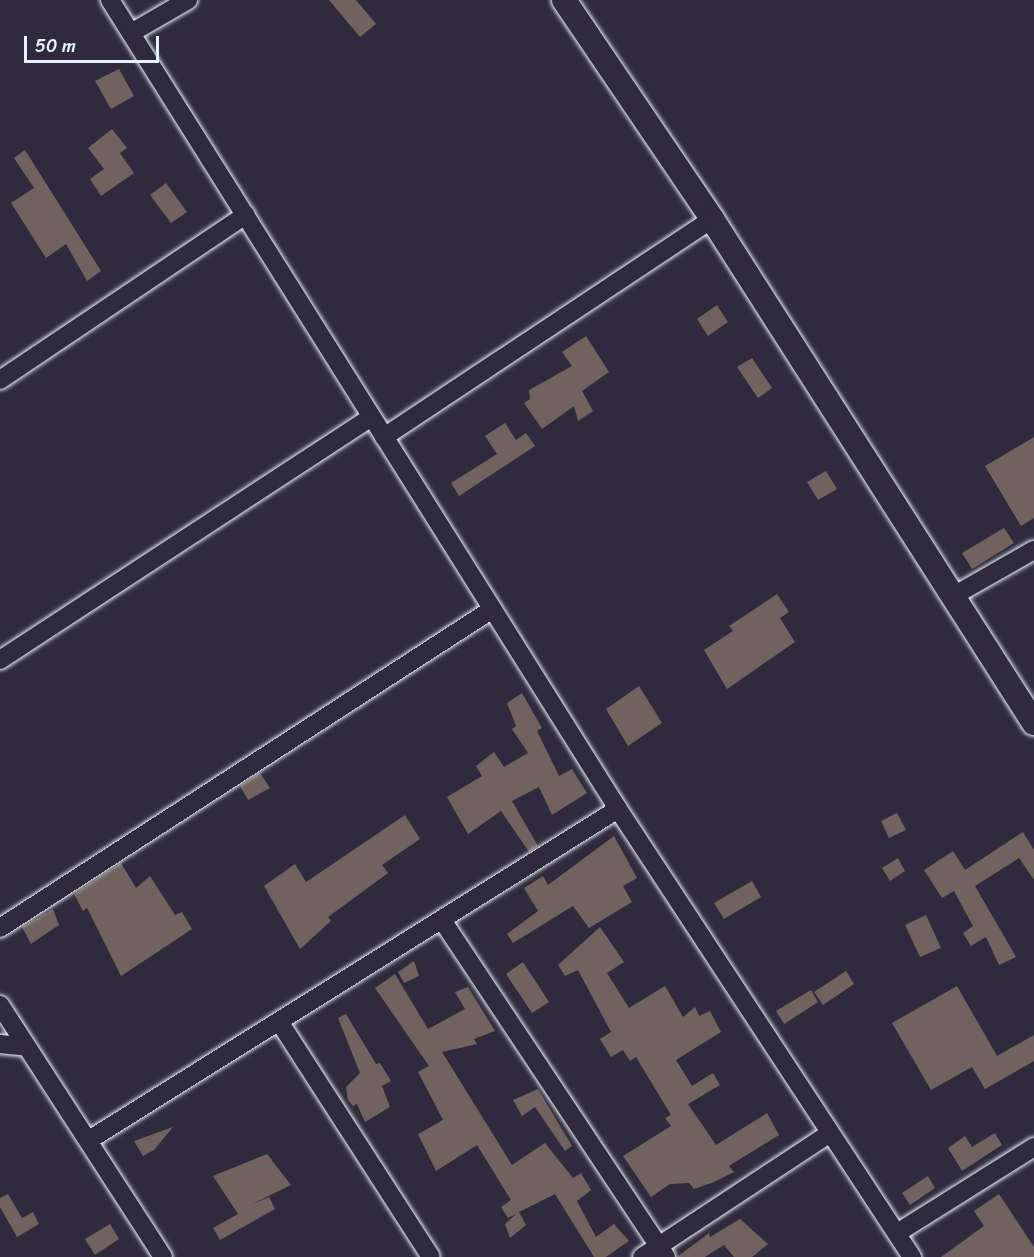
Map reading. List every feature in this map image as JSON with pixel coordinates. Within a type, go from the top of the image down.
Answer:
[{"type":"main road","points":[[564,0],[712,219],[955,595],[1034,723]]},
{"type":"street","points":[[110,0],[246,214],[491,610],[618,809],[912,1257]]},
{"type":"street","points":[[131,33],[188,0]]},
{"type":"street","points":[[0,380],[246,214]]},
{"type":"street","points":[[384,437],[712,219]]},
{"type":"street","points":[[0,660],[371,417]]},
{"type":"street","points":[[955,595],[1034,550]]},
{"type":"street","points":[[0,928],[491,610]]},
{"type":"street","points":[[89,1140],[280,1023],[618,809]]},
{"type":"street","points":[[442,920],[663,1251]]},
{"type":"street","points":[[0,1005],[163,1257]]},
{"type":"street","points":[[280,1023],[431,1257]]},
{"type":"street","points":[[0,1044],[27,1047]]},
{"type":"street","points":[[642,1257],[663,1251],[830,1133]]},
{"type":"street","points":[[897,1233],[1034,1146]]},
{"type":"building","points":[[329,0],[356,0],[376,24],[360,37]]},
{"type":"building","points":[[119,69],[134,96],[111,109],[95,81]]},
{"type":"building","points":[[112,129],[127,148],[120,153],[134,173],[101,196],[90,179],[104,169],[88,148]]},
{"type":"building","points":[[25,150],[101,271],[87,281],[66,244],[46,258],[11,203],[34,188],[14,158]]},
{"type":"building","points":[[166,183],[187,212],[171,223],[150,195]]},
{"type":"building","points":[[717,305],[728,322],[708,336],[697,319]]},
{"type":"building","points":[[586,336],[609,372],[582,391],[593,411],[578,421],[574,406],[542,429],[524,403],[530,399],[529,390],[572,366],[562,352]]},
{"type":"building","points":[[752,358],[772,388],[758,398],[737,367]]},
{"type":"building","points":[[505,423],[516,440],[526,433],[535,446],[459,496],[451,483],[497,454],[485,436]]},
{"type":"building","points":[[1034,437],[1034,518],[1021,526],[985,466]]},
{"type":"building","points":[[826,471],[837,489],[818,500],[807,482]]},
{"type":"building","points":[[1004,528],[1014,543],[972,569],[962,553]]},
{"type":"building","points":[[777,594],[789,612],[780,618],[795,642],[727,689],[704,650],[733,631],[729,626]]},
{"type":"building","points":[[639,686],[662,723],[628,746],[606,709]]},
{"type":"building","points":[[522,693],[542,728],[537,731],[559,776],[572,769],[587,793],[552,815],[539,787],[512,801],[538,846],[529,852],[501,811],[468,834],[447,797],[482,776],[476,766],[494,752],[504,767],[528,753],[512,729],[516,726],[507,703]]},
{"type":"building","points":[[260,773],[270,788],[248,800],[240,786]]},
{"type":"building","points":[[897,813],[906,830],[889,838],[881,821]]},
{"type":"building","points":[[405,815],[420,839],[382,865],[388,873],[328,917],[331,921],[300,949],[264,886],[295,864],[306,882]]},
{"type":"building","points":[[1023,832],[1034,850],[1034,880],[1019,858],[975,886],[1016,957],[999,965],[986,937],[971,946],[963,933],[973,926],[954,891],[942,898],[924,870],[953,851],[965,870]]},
{"type":"building","points":[[614,836],[637,878],[623,886],[632,902],[589,928],[573,906],[513,943],[507,934],[538,911],[524,888],[543,876],[548,885]]},
{"type":"building","points":[[898,858],[905,871],[890,881],[882,868]]},
{"type":"building","points":[[121,863],[136,888],[150,876],[175,915],[182,912],[192,929],[121,976],[87,908],[83,911],[74,894]]},
{"type":"building","points":[[752,881],[761,897],[724,919],[714,903]]},
{"type":"building","points":[[53,909],[59,925],[31,944],[22,927]]},
{"type":"building","points":[[926,915],[941,948],[920,957],[905,925]]},
{"type":"building","points":[[600,927],[624,962],[607,973],[629,1008],[665,986],[683,1017],[695,1007],[699,1016],[710,1011],[721,1032],[676,1060],[692,1086],[713,1073],[720,1085],[688,1104],[716,1145],[767,1113],[779,1135],[729,1166],[734,1172],[714,1182],[694,1189],[689,1183],[670,1184],[651,1197],[623,1156],[671,1126],[665,1118],[671,1115],[636,1057],[630,1061],[623,1050],[611,1057],[600,1039],[611,1032],[578,970],[565,976],[558,965]]},
{"type":"building","points":[[414,961],[419,976],[404,983],[398,972]]},
{"type":"building","points":[[523,962],[549,1002],[532,1013],[506,974]]},
{"type":"building","points":[[846,971],[854,984],[823,1005],[814,992]]},
{"type":"building","points":[[395,974],[428,1029],[465,1009],[455,992],[468,987],[495,1031],[474,1039],[477,1044],[442,1052],[512,1165],[545,1143],[573,1178],[581,1173],[591,1190],[577,1201],[596,1237],[614,1224],[629,1241],[606,1257],[594,1257],[555,1194],[519,1212],[526,1225],[510,1238],[505,1224],[516,1214],[508,1218],[501,1207],[511,1200],[477,1145],[436,1171],[418,1134],[443,1120],[418,1072],[429,1066],[375,988]]},
{"type":"building","points":[[957,986],[997,1056],[1034,1035],[1034,1061],[985,1089],[972,1067],[931,1090],[892,1023]]},
{"type":"building","points":[[811,990],[818,1002],[784,1024],[776,1011]]},
{"type":"building","points":[[346,1014],[376,1064],[380,1063],[391,1081],[382,1086],[390,1107],[365,1122],[357,1104],[353,1106],[348,1100],[346,1087],[360,1073],[338,1018]]},
{"type":"building","points":[[538,1089],[572,1146],[565,1151],[535,1107],[522,1116],[513,1100]]},
{"type":"building","points":[[173,1127],[154,1150],[143,1156],[134,1141]]},
{"type":"building","points":[[995,1133],[1002,1145],[962,1171],[948,1148],[965,1136],[972,1147]]},
{"type":"building","points":[[267,1154],[291,1185],[252,1204],[269,1197],[275,1209],[220,1240],[213,1228],[238,1214],[213,1176]]},
{"type":"building","points":[[928,1176],[935,1188],[910,1205],[902,1193]]},
{"type":"building","points":[[8,1194],[22,1218],[33,1212],[39,1224],[17,1237],[0,1207],[0,1198]]},
{"type":"building","points":[[999,1194],[1034,1247],[1034,1257],[941,1257],[984,1226],[974,1211]]},
{"type":"building","points":[[740,1219],[768,1244],[752,1257],[734,1257],[724,1245],[705,1257],[677,1257],[709,1233],[710,1237]]},
{"type":"building","points":[[110,1224],[119,1239],[95,1255],[85,1239]]}]
